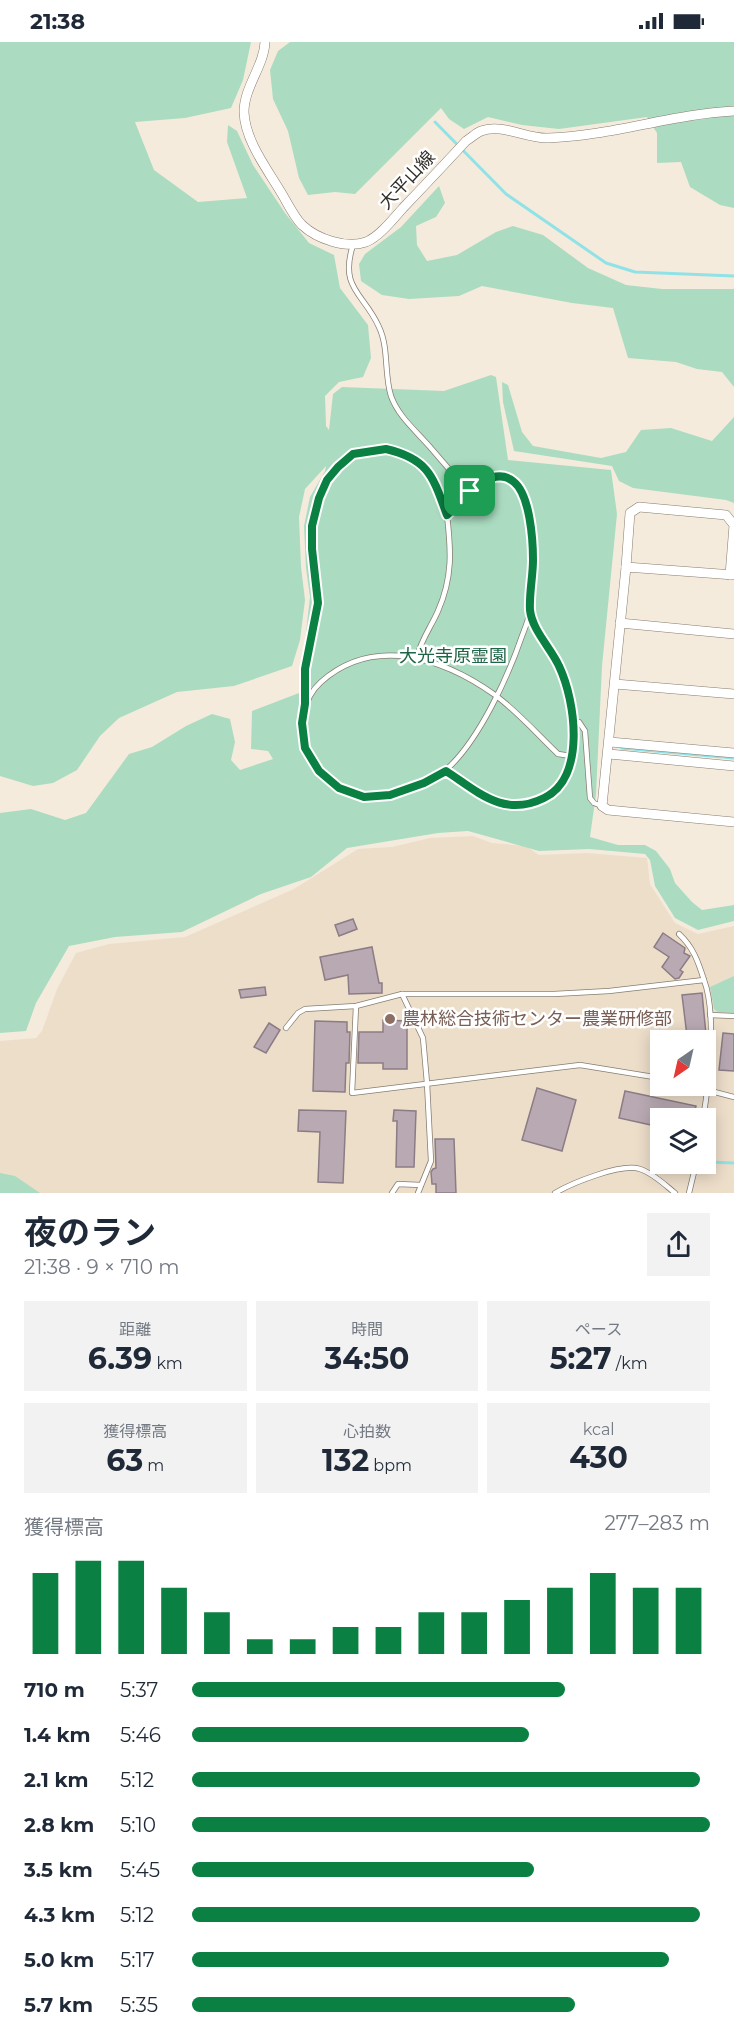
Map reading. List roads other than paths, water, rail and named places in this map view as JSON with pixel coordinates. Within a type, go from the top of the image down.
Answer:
[{"type":"street","points":[[265,42],[265,51],[246,97],[244,111],[247,128],[255,149],[302,225],[319,237],[338,243],[354,244]]},
{"type":"street","name":"大平山線","points":[[354,244],[368,241],[384,228],[466,141],[480,131],[494,129],[546,138],[734,111]]},
{"type":"street","points":[[626,567],[732,575],[734,525],[726,515],[639,507],[630,513],[609,754],[605,770],[602,806],[608,810],[734,822]]},
{"type":"street","points":[[620,623],[734,634]]},
{"type":"street","points":[[615,684],[734,694]]},
{"type":"street","points":[[610,742],[734,753]]},
{"type":"street","points":[[609,754],[734,766]]},
{"type":"lane","points":[[354,244],[349,258],[348,275],[356,293],[380,328],[390,393],[396,408],[470,491]]},
{"type":"lane","points":[[417,657],[421,643],[438,612],[449,580],[451,557],[447,515],[435,482],[424,466],[406,454],[386,449],[353,454],[327,480],[319,498],[312,526],[318,603],[305,669],[305,704],[302,723],[305,748],[319,771],[339,788],[364,797],[390,795],[424,783],[446,771],[480,726],[511,668],[530,612],[533,557],[524,495],[514,482],[506,477],[495,477],[482,482],[470,491],[447,515]]},
{"type":"lane","points":[[446,771],[485,797],[508,806],[529,806],[555,793],[568,775],[574,722],[569,697],[559,666],[530,612]]},
{"type":"lane","points":[[305,704],[317,685],[336,669],[356,660],[392,655],[417,657],[440,664],[496,696],[558,754],[571,756]]},
{"type":"lane","points":[[574,722],[579,722],[585,731],[590,798],[594,803],[602,806]]},
{"type":"lane","points":[[679,934],[696,956],[704,980],[710,1015],[709,1030]]},
{"type":"lane","points":[[286,1028],[298,1013],[305,1009],[356,1006],[402,993],[565,994],[704,980]]},
{"type":"lane","points":[[402,993],[423,1038],[427,1083],[431,1161],[418,1193]]},
{"type":"lane","points":[[356,1006],[352,1093],[580,1065],[650,1076]]},
{"type":"lane","points":[[710,1015],[734,1016]]},
{"type":"lane","points":[[716,1092],[734,1097]]},
{"type":"lane","points":[[555,1193],[583,1178],[639,1168],[656,1177],[675,1193]]},
{"type":"lane","points":[[689,1193],[694,1174]]},
{"type":"lane","points":[[392,1193],[398,1184],[420,1185]]},
{"type":"waterway","points":[[435,122],[506,194],[606,263],[635,272],[734,276]]},
{"type":"waterway","points":[[621,748],[734,758]]},
{"type":"waterway","points":[[716,1162],[734,1163]]},
{"type":"place","name":"農林総合技術センター農業研修部","points":[[390,1019]]},
{"type":"park label","name":"大光寺原霊園","points":[[453,656]]}]
